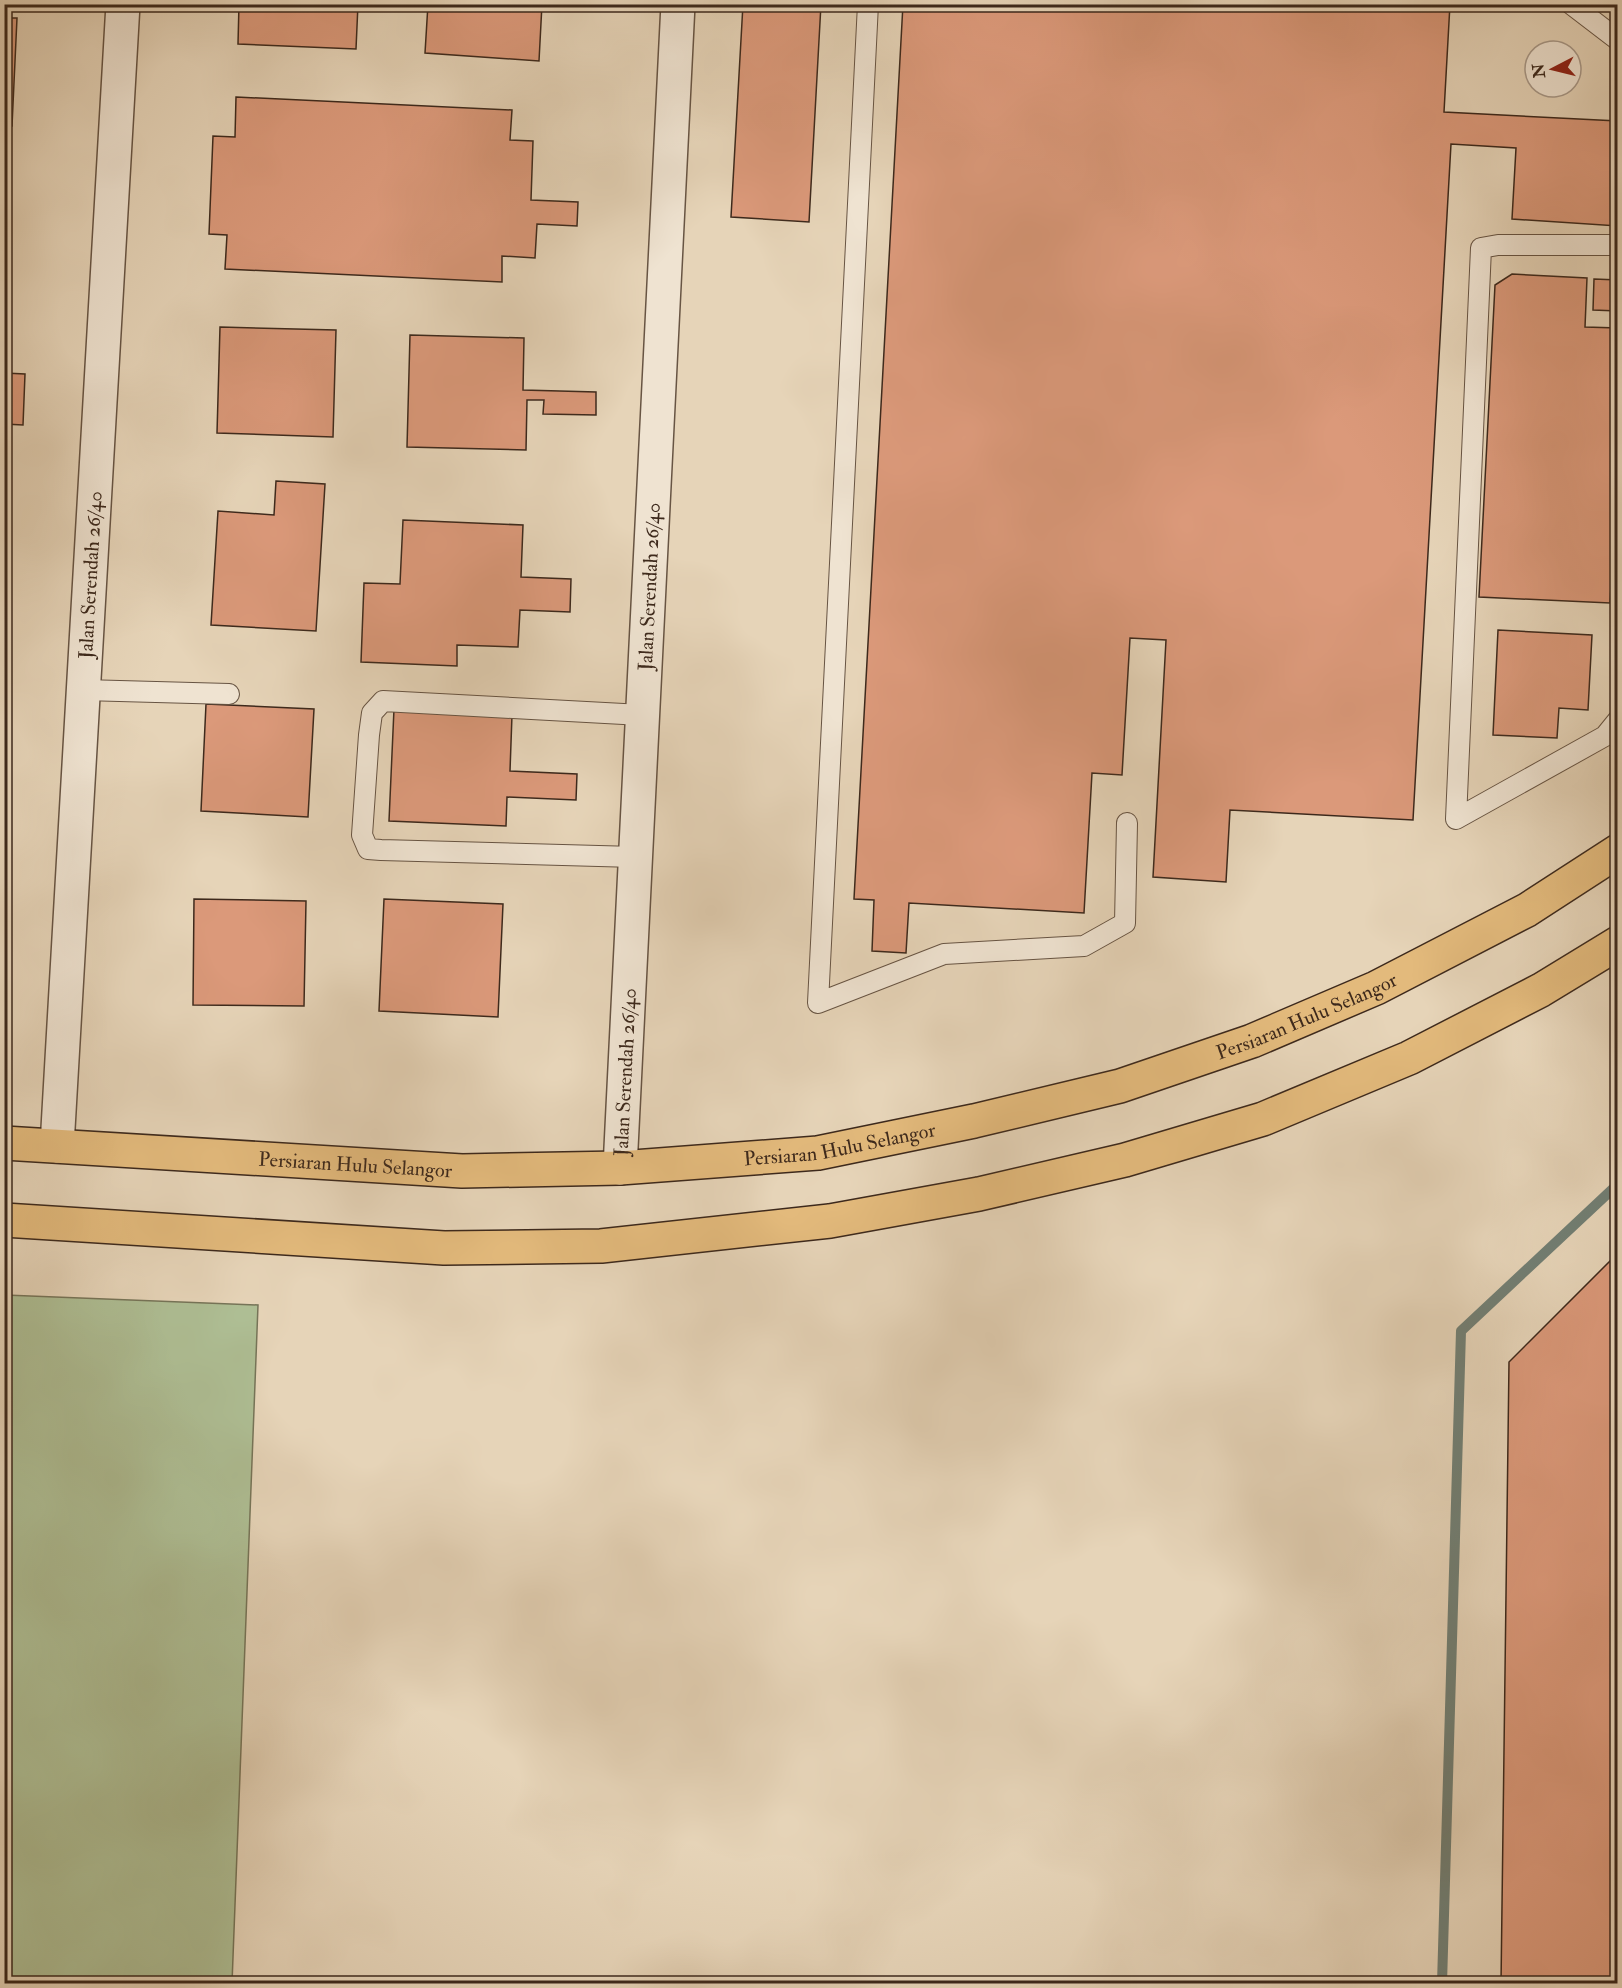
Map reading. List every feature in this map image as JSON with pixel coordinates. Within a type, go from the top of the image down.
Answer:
[{"type":"main road","name":"Persiaran Hulu Selangor","points":[[4,1143],[462,1171],[620,1168],[818,1153],[974,1121],[1120,1086],[1252,1041],[1376,988],[1527,910],[1617,851]]},
{"type":"main road","points":[[4,1220],[444,1248],[601,1246],[830,1221],[979,1194],[1125,1160],[1263,1119],[1409,1059],[1541,990],[1617,943]]},
{"type":"street","name":"Jalan Serendah 26/40","points":[[57,1146],[123,4]]},
{"type":"street","name":"Jalan Serendah 26/40","points":[[620,1168],[678,4]]},
{"type":"lane","points":[[868,4],[818,1003],[944,954],[1084,946],[1125,923],[1127,823]]},
{"type":"lane","points":[[1571,4],[1617,40]]},
{"type":"lane","points":[[1617,245],[1498,245],[1481,248],[1456,819],[1605,736],[1617,720]]},
{"type":"lane","points":[[83,690],[229,694]]},
{"type":"lane","points":[[635,857],[368,849],[362,835],[372,713],[383,701],[642,715]]},
{"type":"green space","points":[[5,1295],[258,1305],[232,1983],[5,1983]]},
{"type":"building","points":[[239,4],[358,4],[356,49],[238,44]]},
{"type":"building","points":[[428,4],[542,4],[539,61],[425,53]]},
{"type":"building","points":[[743,4],[821,4],[809,222],[731,217]]},
{"type":"building","points":[[903,4],[1450,4],[1444,112],[1618,121],[1618,226],[1512,219],[1516,148],[1451,144],[1413,820],[1230,810],[1226,882],[1153,877],[1166,640],[1130,638],[1122,775],[1092,773],[1084,913],[909,903],[906,953],[872,951],[874,900],[854,899]]},
{"type":"building","points":[[4,18],[17,18],[12,126],[4,126]]},
{"type":"building","points":[[236,97],[512,110],[510,140],[533,141],[531,200],[578,202],[577,226],[537,224],[535,258],[502,256],[502,282],[225,269],[227,235],[209,234],[213,136],[235,137]]},
{"type":"building","points":[[4,213],[9,213],[4,286]]},
{"type":"building","points":[[1512,274],[1587,278],[1585,327],[1618,328],[1618,464],[1610,603],[1479,597],[1495,285]]},
{"type":"building","points":[[1594,279],[1618,280],[1618,311],[1593,310]]},
{"type":"building","points":[[220,327],[336,330],[333,437],[217,433]]},
{"type":"building","points":[[410,335],[524,338],[523,390],[596,392],[596,415],[543,414],[544,400],[527,400],[526,450],[407,447]]},
{"type":"building","points":[[4,373],[25,374],[23,425],[4,424]]},
{"type":"building","points":[[276,481],[325,484],[316,631],[211,625],[218,511],[274,515]]},
{"type":"building","points":[[403,520],[523,525],[521,577],[571,579],[570,612],[520,610],[518,647],[457,645],[457,666],[361,662],[364,583],[400,584]]},
{"type":"building","points":[[1498,630],[1592,635],[1588,710],[1559,708],[1557,738],[1493,735]]},
{"type":"building","points":[[206,704],[314,709],[308,817],[201,811]]},
{"type":"building","points":[[394,709],[512,715],[510,771],[577,774],[576,800],[507,797],[506,826],[389,821]]},
{"type":"building","points":[[194,899],[306,901],[304,1006],[193,1005]]},
{"type":"building","points":[[384,899],[503,904],[498,1017],[379,1011]]},
{"type":"building","points":[[1618,1253],[1618,1984],[1501,1984],[1509,1362]]},
{"type":"waterway","points":[[1442,1984],[1461,1331],[1618,1184]]}]
